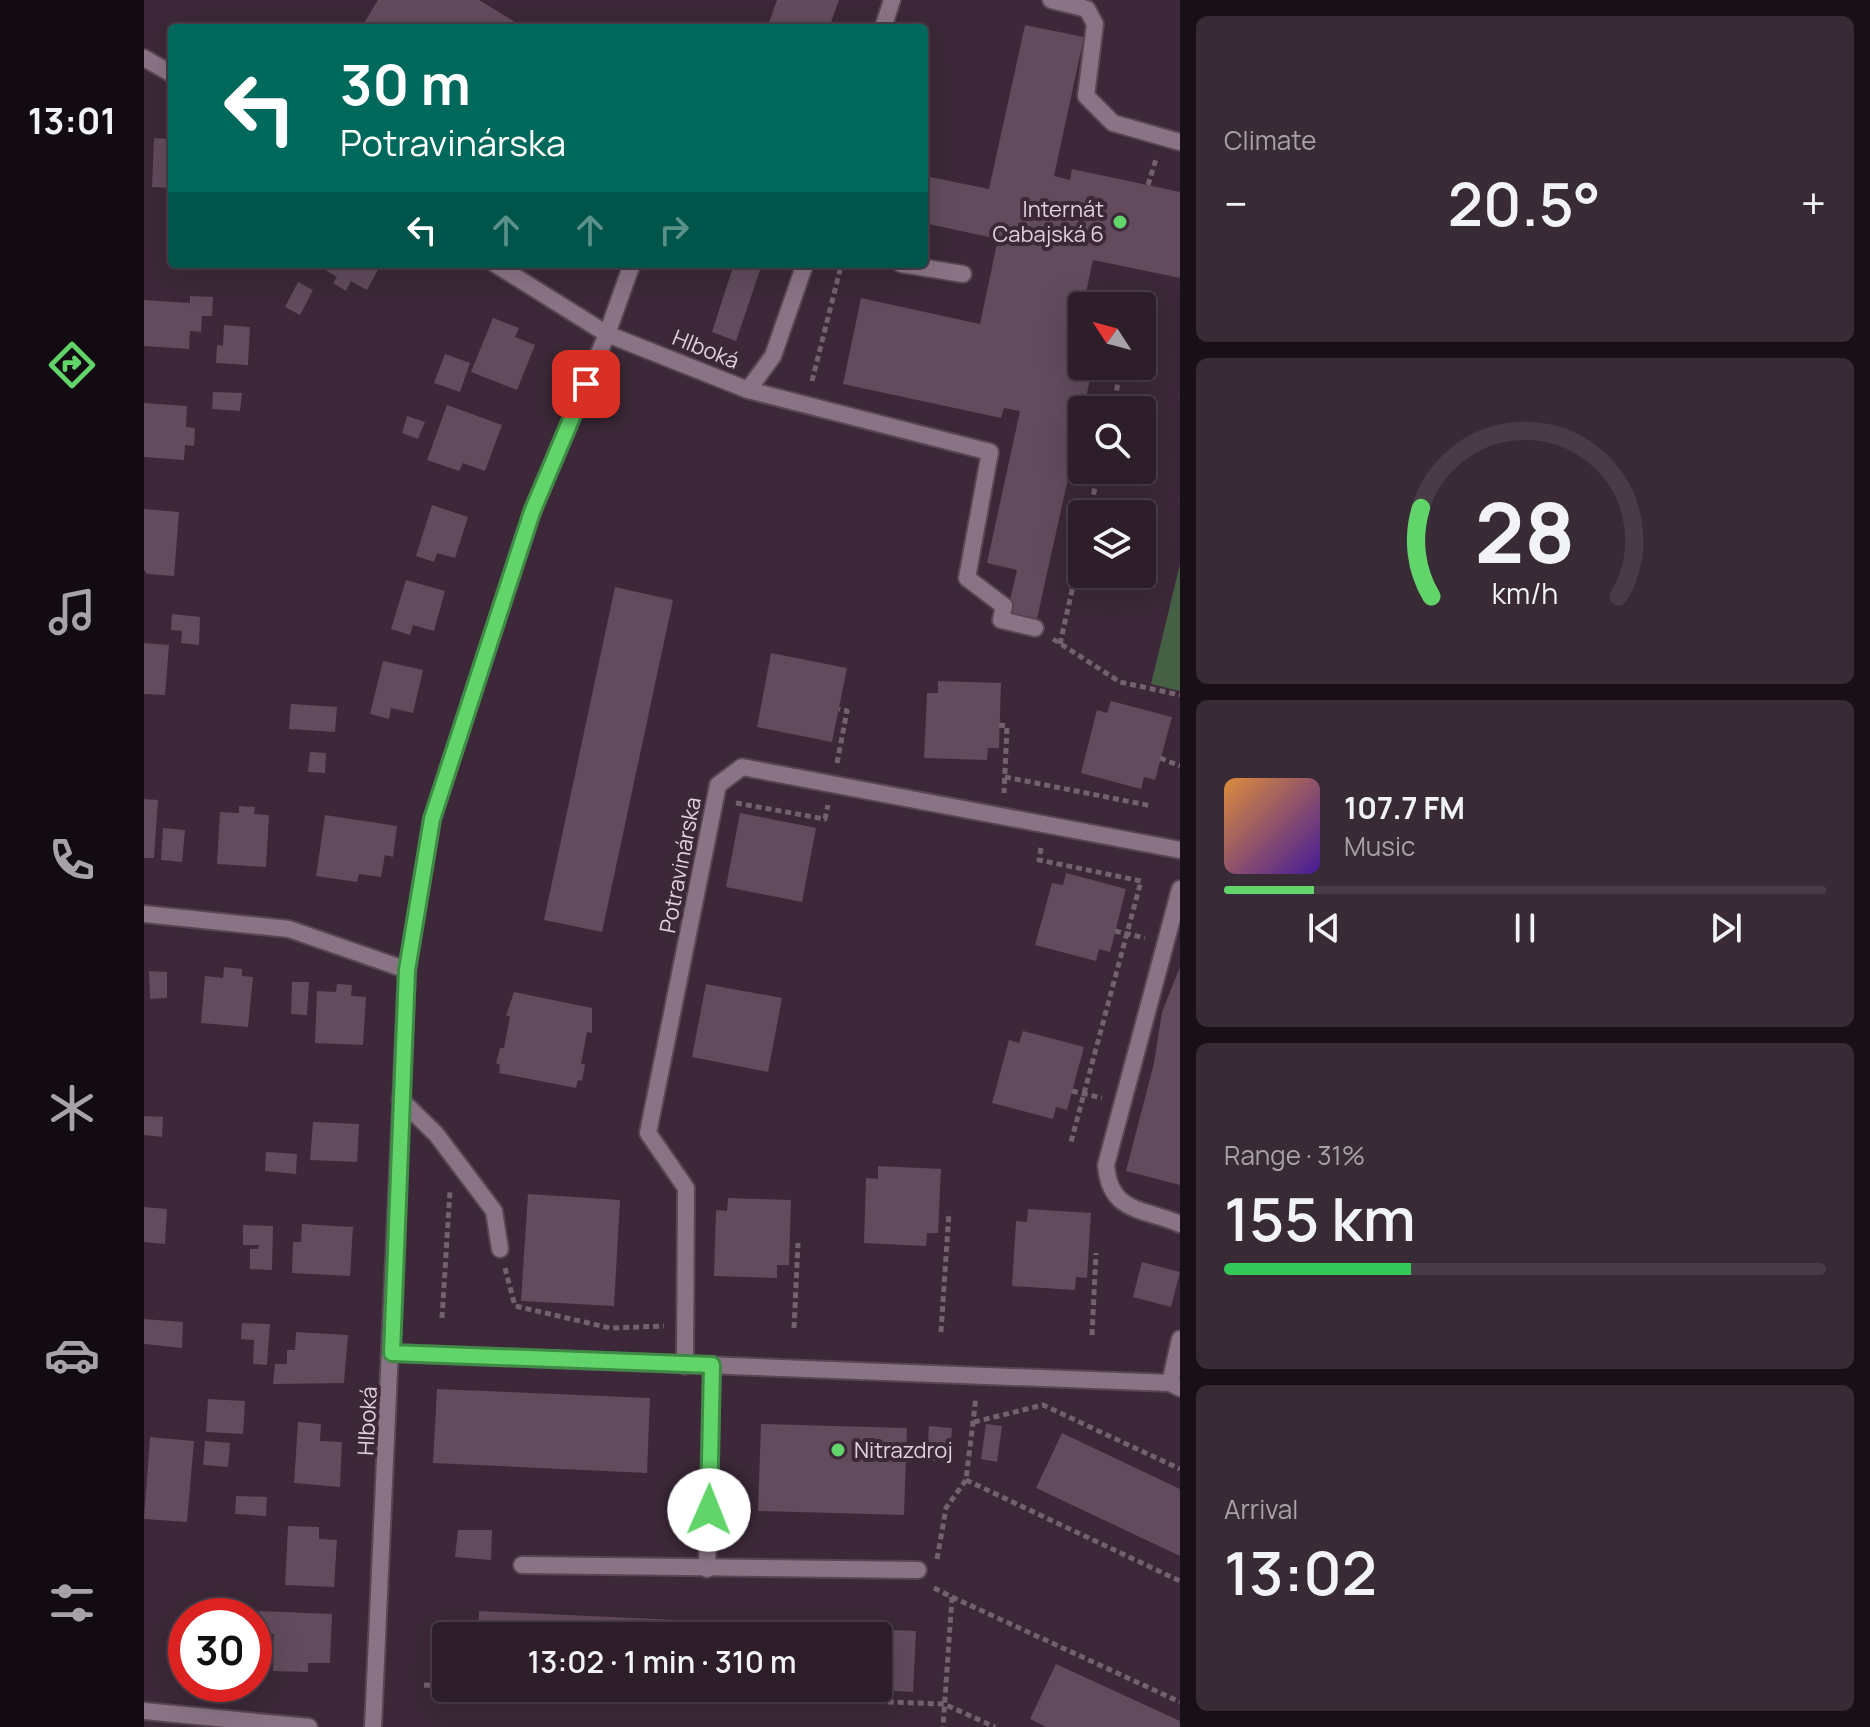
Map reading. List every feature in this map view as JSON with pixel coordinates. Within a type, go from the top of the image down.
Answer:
[{"type":"street","points":[[884,24],[892,0]]},
{"type":"street","points":[[1051,0],[1087,9],[1095,24],[1086,96],[1113,123],[1180,142]]},
{"type":"street","points":[[144,58],[168,72]]},
{"type":"street","name":"Hlboká","points":[[501,268],[607,334],[748,390],[773,356],[804,268]]},
{"type":"street","name":"Hlboká","points":[[373,1727],[407,970],[432,819],[532,512],[607,334],[631,268]]},
{"type":"street","points":[[926,268],[963,274]]},
{"type":"street","points":[[748,390],[990,452],[967,578],[1004,606],[1001,620],[1035,628]]},
{"type":"street","name":"Potravinárska","points":[[685,1366],[686,1188],[648,1133],[718,785],[742,767],[1180,850]]},
{"type":"street","points":[[1180,889],[1106,1165],[1113,1193],[1122,1203],[1180,1224]]},
{"type":"street","points":[[144,914],[289,929],[407,970]]},
{"type":"street","points":[[400,1099],[436,1134],[494,1211],[500,1249]]},
{"type":"street","points":[[392,1353],[1175,1386],[1180,1339]]},
{"type":"street","points":[[707,1569],[712,1365]]},
{"type":"street","points":[[522,1565],[918,1570]]},
{"type":"street","points":[[144,1711],[309,1727]]},
{"type":"path","points":[[806,405],[840,270]]},
{"type":"path","points":[[1060,644],[1073,588]]},
{"type":"path","points":[[1035,628],[1120,682],[1180,695]]},
{"type":"path","points":[[727,802],[825,819],[847,711],[839,709]]},
{"type":"path","points":[[999,725],[1007,726],[1003,815]]},
{"type":"path","points":[[1160,758],[1180,766]]},
{"type":"path","points":[[1005,777],[1152,806]]},
{"type":"path","points":[[1046,824],[1039,860],[1141,881],[1071,1142]]},
{"type":"path","points":[[442,1318],[450,1179]]},
{"type":"path","points":[[941,1332],[949,1212]]},
{"type":"path","points":[[794,1328],[798,1243]]},
{"type":"path","points":[[500,1249],[515,1306],[610,1328],[685,1326]]},
{"type":"path","points":[[1092,1335],[1096,1253]]},
{"type":"path","points":[[979,1376],[966,1480],[946,1508],[933,1587],[1180,1702]]},
{"type":"path","points":[[974,1422],[1043,1405],[1180,1469]]},
{"type":"path","points":[[966,1480],[1180,1581]]},
{"type":"path","points":[[943,1727],[952,1597]]},
{"type":"path","points":[[424,1685],[432,1685]]},
{"type":"path","points":[[888,1702],[944,1704],[995,1727]]},
{"type":"green space","points":[[1180,564],[1180,691],[1151,684]]},
{"type":"building","points":[[378,0],[479,0],[518,24],[363,24]]},
{"type":"building","points":[[777,0],[839,0],[830,24],[768,24]]},
{"type":"building","points":[[1025,25],[1084,37],[1054,176],[1070,180],[1072,169],[1180,192],[1180,278],[1093,260],[1086,292],[1068,292],[1068,380],[1090,380],[1086,396],[1068,396],[1068,479],[1036,623],[1006,617],[1017,570],[987,563],[1020,411],[1004,408],[1001,418],[843,384],[861,298],[980,324],[998,239],[928,224],[930,177],[989,189]]},
{"type":"building","points":[[154,138],[168,139],[168,188],[152,187]]},
{"type":"building","points":[[322,268],[379,268],[367,290],[351,281],[346,291],[333,283],[337,277]]},
{"type":"building","points":[[733,268],[761,268],[736,341],[712,332]]},
{"type":"building","points":[[298,282],[313,290],[300,315],[285,307]]},
{"type":"building","points":[[190,296],[213,297],[212,316],[202,316],[201,332],[190,331],[189,349],[144,346],[144,300],[190,303]]},
{"type":"building","points":[[493,318],[519,328],[515,337],[535,345],[517,390],[471,372]]},
{"type":"building","points":[[224,325],[250,327],[248,365],[216,363],[217,345],[223,346]]},
{"type":"building","points":[[445,354],[470,363],[460,392],[434,383]]},
{"type":"building","points":[[213,392],[242,393],[240,411],[212,409]]},
{"type":"building","points":[[144,403],[187,406],[186,427],[195,428],[194,446],[185,445],[184,460],[144,457]]},
{"type":"building","points":[[447,405],[502,425],[485,471],[463,463],[459,471],[427,460]]},
{"type":"building","points":[[407,416],[425,422],[418,439],[402,433]]},
{"type":"building","points":[[432,505],[468,517],[455,558],[437,553],[434,562],[416,556]]},
{"type":"building","points":[[144,509],[179,512],[174,576],[147,574],[144,570]]},
{"type":"building","points":[[406,580],[445,591],[434,631],[413,625],[410,635],[391,629]]},
{"type":"building","points":[[615,587],[673,600],[602,932],[544,920]]},
{"type":"building","points":[[172,614],[200,617],[199,645],[181,643],[182,631],[171,630]]},
{"type":"building","points":[[144,643],[169,645],[165,695],[144,694]]},
{"type":"building","points":[[771,653],[847,668],[832,742],[757,727]]},
{"type":"building","points":[[383,661],[423,670],[413,713],[391,708],[389,719],[370,714]]},
{"type":"building","points":[[938,681],[1001,683],[999,748],[988,748],[987,760],[924,758],[927,693],[938,693]]},
{"type":"building","points":[[1111,701],[1172,717],[1155,780],[1144,777],[1141,789],[1081,773],[1097,710],[1107,713]]},
{"type":"building","points":[[291,704],[337,707],[335,732],[289,729]]},
{"type":"building","points":[[310,752],[326,753],[325,773],[308,772]]},
{"type":"building","points":[[144,799],[158,800],[154,858],[144,858]]},
{"type":"building","points":[[239,806],[255,807],[254,814],[269,815],[266,867],[217,864],[220,812],[239,813]]},
{"type":"building","points":[[740,813],[816,828],[802,902],[726,887]]},
{"type":"building","points":[[325,815],[397,826],[393,857],[385,855],[381,877],[359,874],[357,882],[316,876]]},
{"type":"building","points":[[163,828],[185,830],[182,862],[161,860]]},
{"type":"building","points":[[1066,873],[1126,889],[1110,952],[1099,949],[1096,961],[1035,945],[1052,883],[1063,885]]},
{"type":"building","points":[[224,967],[242,969],[242,976],[253,977],[248,1027],[201,1023],[205,976],[223,978]]},
{"type":"building","points":[[1180,967],[1180,1185],[1126,1171],[1154,1063],[1162,1012]]},
{"type":"building","points":[[149,971],[167,972],[167,998],[150,999]]},
{"type":"building","points":[[292,982],[309,982],[307,1015],[291,1014]]},
{"type":"building","points":[[337,984],[352,985],[351,996],[366,997],[363,1045],[315,1043],[317,991],[336,992]]},
{"type":"building","points":[[706,984],[782,998],[768,1072],[692,1057]]},
{"type":"building","points":[[514,992],[592,1008],[592,1033],[587,1032],[581,1064],[585,1064],[582,1081],[578,1080],[576,1088],[499,1073],[500,1065],[496,1063],[500,1048],[504,1048],[510,1016],[506,1016]]},
{"type":"building","points":[[1023,1031],[1084,1047],[1067,1110],[1056,1107],[1053,1119],[992,1103],[1009,1040],[1019,1043]]},
{"type":"building","points":[[144,1116],[163,1117],[162,1137],[144,1135]]},
{"type":"building","points":[[313,1122],[359,1124],[357,1162],[310,1160]]},
{"type":"building","points":[[266,1152],[297,1154],[296,1174],[265,1171]]},
{"type":"building","points":[[878,1166],[941,1169],[938,1233],[927,1233],[926,1246],[864,1243],[866,1178],[878,1179]]},
{"type":"building","points":[[528,1194],[620,1200],[614,1306],[521,1301]]},
{"type":"building","points":[[728,1198],[791,1200],[789,1265],[777,1265],[777,1278],[714,1276],[716,1210],[727,1211]]},
{"type":"building","points":[[144,1207],[167,1209],[165,1244],[144,1242]]},
{"type":"building","points":[[1028,1209],[1091,1213],[1087,1278],[1076,1277],[1075,1290],[1012,1286],[1016,1221],[1027,1222]]},
{"type":"building","points":[[302,1224],[353,1227],[350,1276],[292,1273],[293,1242],[301,1242]]},
{"type":"building","points":[[243,1225],[273,1226],[272,1270],[250,1269],[250,1249],[258,1249],[259,1245],[243,1245]]},
{"type":"building","points":[[1142,1262],[1180,1272],[1171,1307],[1133,1297]]},
{"type":"building","points":[[144,1319],[183,1322],[182,1348],[144,1344]]},
{"type":"building","points":[[242,1323],[270,1324],[267,1365],[253,1364],[254,1340],[241,1339]]},
{"type":"building","points":[[296,1332],[348,1335],[344,1383],[273,1384],[275,1364],[287,1364],[287,1350],[295,1350]]},
{"type":"building","points":[[437,1389],[650,1398],[647,1473],[433,1463]]},
{"type":"building","points":[[208,1399],[245,1401],[243,1434],[206,1432]]},
{"type":"building","points":[[298,1422],[321,1424],[320,1441],[342,1442],[340,1487],[294,1483]]},
{"type":"building","points":[[761,1424],[907,1428],[904,1515],[758,1511]]},
{"type":"building","points":[[986,1424],[1002,1426],[997,1462],[981,1459]]},
{"type":"building","points":[[929,1426],[952,1428],[949,1462],[927,1460]]},
{"type":"building","points":[[1062,1433],[1180,1489],[1180,1556],[1036,1488]]},
{"type":"building","points":[[150,1437],[194,1441],[187,1522],[144,1519]]},
{"type":"building","points":[[205,1441],[230,1443],[228,1467],[203,1465]]},
{"type":"building","points":[[236,1496],[267,1497],[266,1516],[235,1514]]},
{"type":"building","points":[[288,1526],[319,1527],[319,1539],[337,1540],[334,1587],[285,1585]]},
{"type":"building","points":[[458,1530],[492,1530],[491,1560],[455,1557]]},
{"type":"building","points":[[479,1611],[719,1622],[479,1622]]},
{"type":"building","points":[[272,1612],[332,1614],[330,1663],[308,1663],[308,1672],[273,1671]]},
{"type":"building","points":[[892,1630],[916,1631],[913,1692],[892,1691]]},
{"type":"building","points":[[1056,1664],[1180,1721],[1180,1727],[1046,1727],[1030,1719]]},
{"type":"place","name":"Internát Cabajská 6","points":[[1120,222]]},
{"type":"place","name":"Nitrazdroj","points":[[838,1450]]},
{"type":"route","points":[[586,384],[532,512],[432,819],[407,970],[392,1353],[712,1365],[709,1510]]}]
